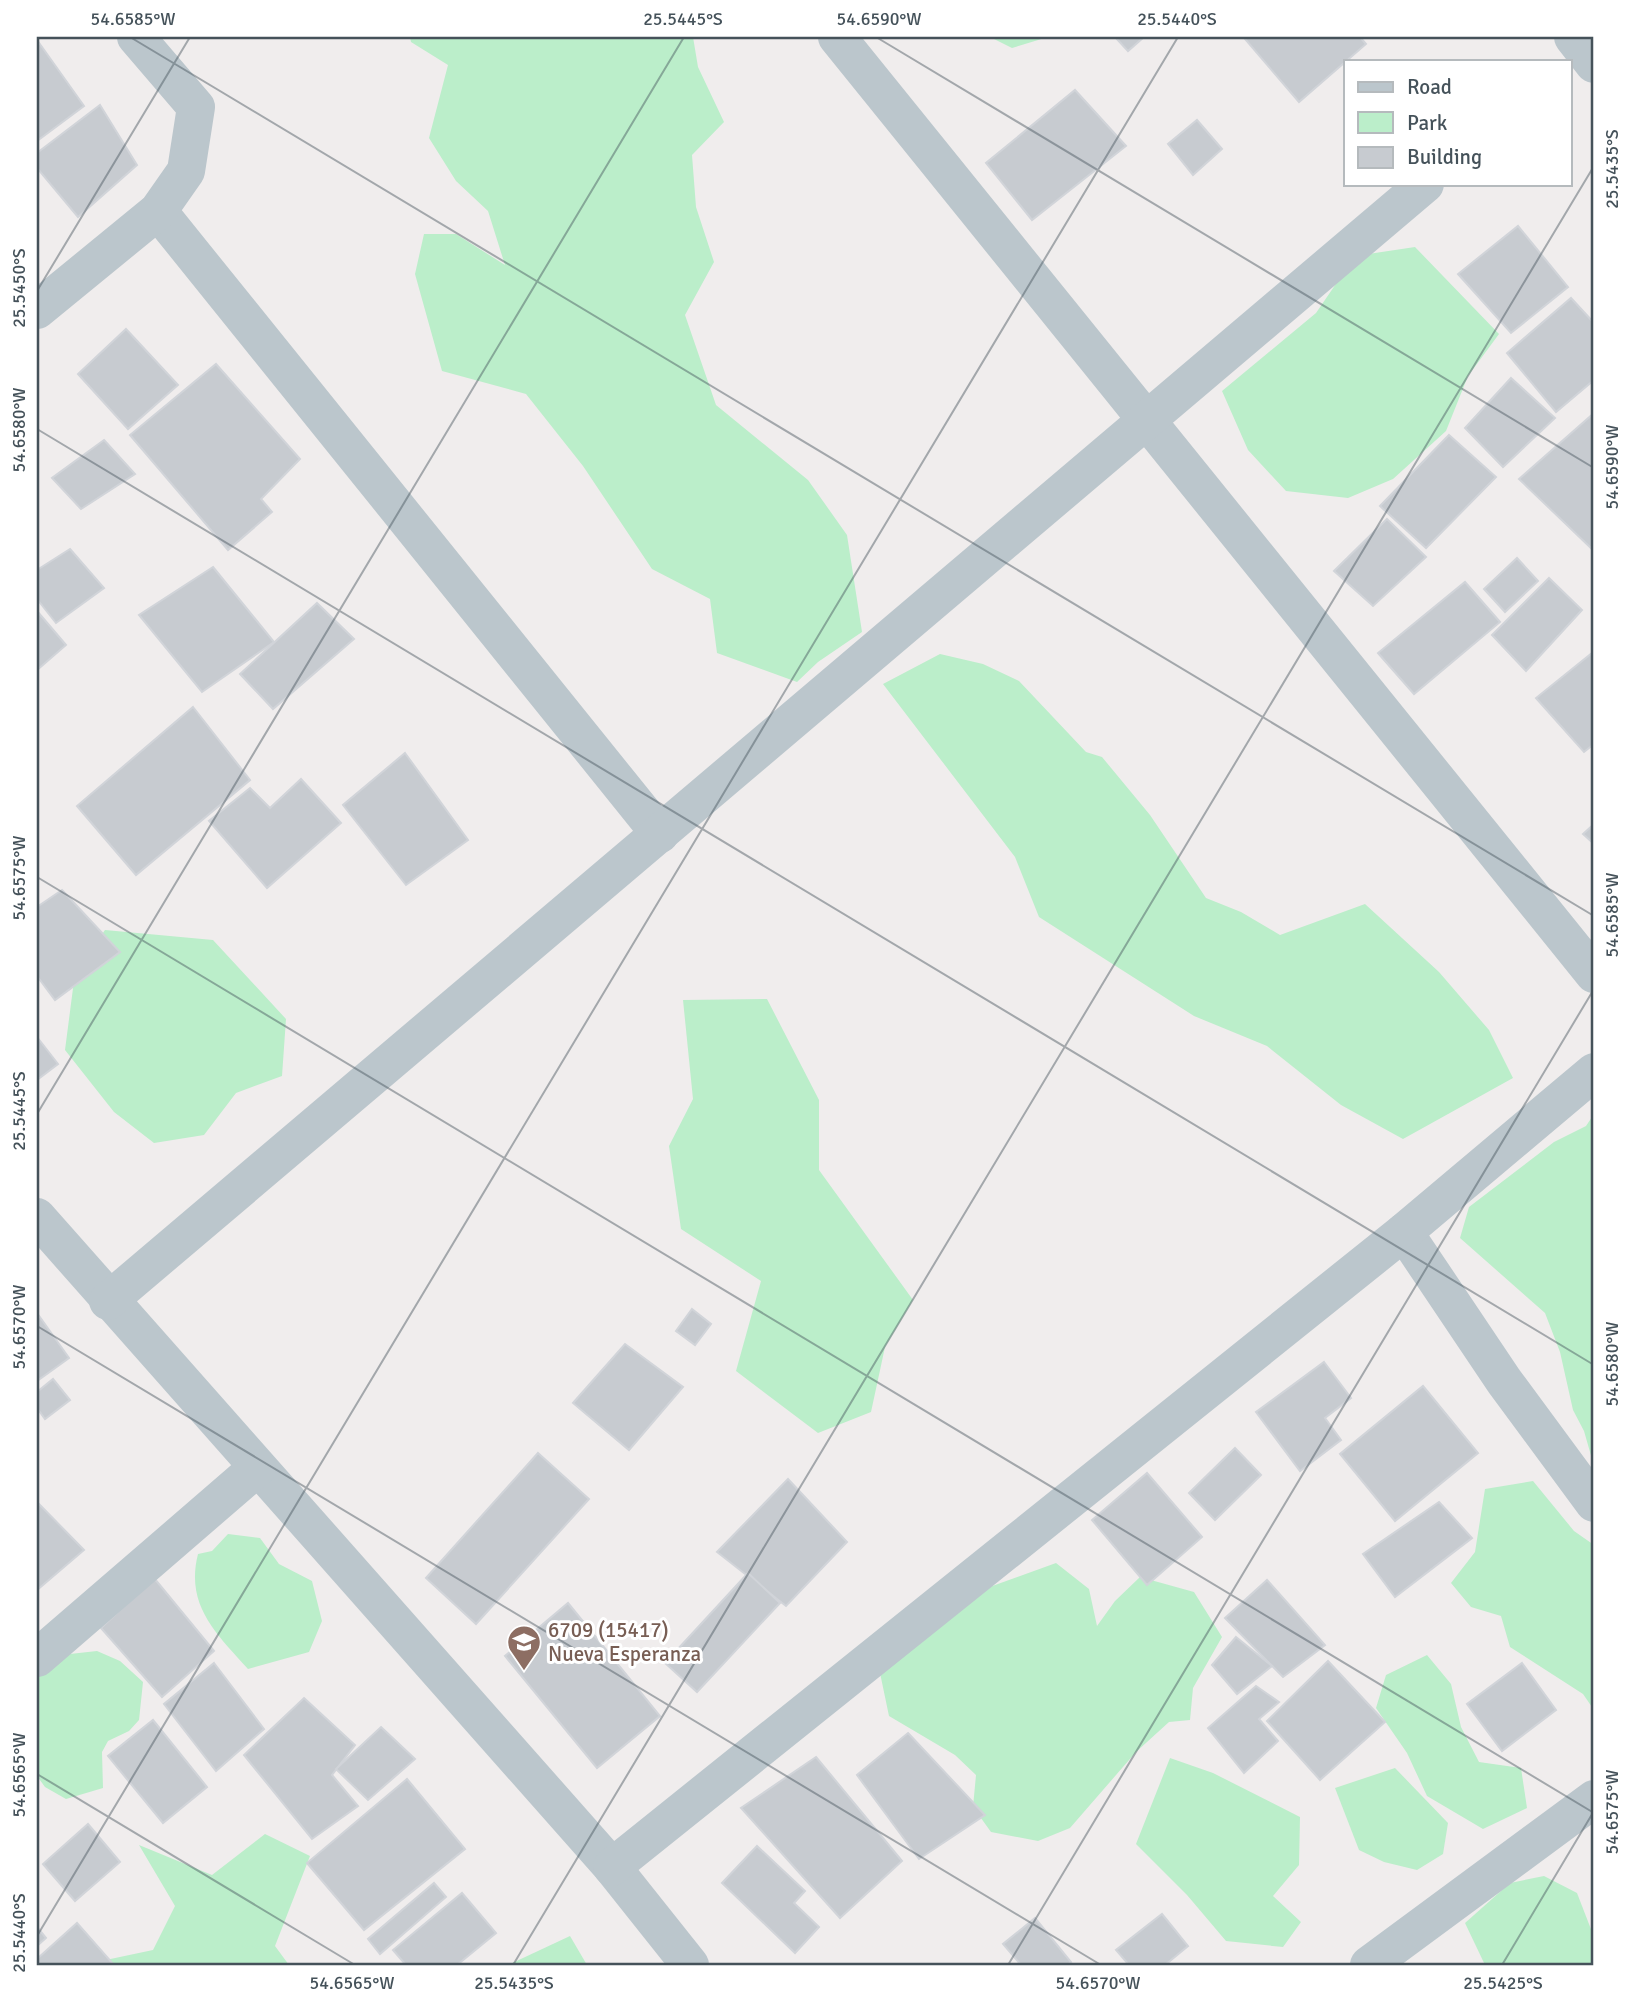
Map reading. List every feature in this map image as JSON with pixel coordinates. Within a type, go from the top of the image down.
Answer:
[{"type":"street","points":[[37,310],[158,211],[186,171],[196,107],[136,37]]},
{"type":"street","points":[[837,37],[1594,974]]},
{"type":"street","points":[[108,1301],[1423,186]]},
{"type":"street","points":[[158,211],[660,834]]},
{"type":"street","points":[[612,1867],[1404,1232],[1594,1072]]},
{"type":"street","points":[[37,1217],[108,1301],[612,1867],[690,1965]]},
{"type":"street","points":[[1404,1232],[1504,1381],[1594,1503]]},
{"type":"street","points":[[37,1658],[257,1468]]},
{"type":"street","points":[[1369,1965],[1594,1799]]},
{"type":"green space","points":[[410,37],[693,37],[698,67],[724,122],[692,155],[696,207],[714,262],[685,315],[716,405],[808,480],[847,535],[862,632],[818,662],[797,682],[717,653],[710,599],[652,569],[583,466],[526,394],[442,371],[415,274],[424,234],[456,234],[505,265],[488,211],[456,181],[429,138],[448,65],[411,42]]},
{"type":"green space","points":[[990,37],[1048,37],[1012,48]]},
{"type":"green space","points":[[1415,247],[1499,334],[1468,376],[1446,431],[1393,479],[1348,498],[1286,491],[1248,450],[1222,391],[1316,313],[1355,256]]},
{"type":"green space","points":[[940,654],[983,664],[1019,681],[1086,752],[1102,757],[1150,815],[1206,898],[1241,912],[1280,935],[1365,904],[1439,972],[1489,1030],[1513,1078],[1403,1139],[1341,1105],[1267,1046],[1194,1016],[1039,917],[1015,857],[883,684]]},
{"type":"green space","points":[[105,930],[213,940],[286,1019],[282,1076],[236,1093],[204,1135],[154,1143],[114,1112],[65,1050],[75,973]]},
{"type":"green space","points":[[767,999],[819,1100],[819,1170],[913,1300],[885,1347],[871,1412],[818,1433],[736,1371],[761,1281],[681,1229],[669,1146],[693,1099],[683,1000]]},
{"type":"green space","points":[[1594,1114],[1594,1466],[1584,1431],[1573,1410],[1560,1352],[1545,1313],[1460,1238],[1469,1207],[1554,1142],[1586,1126]]},
{"type":"green space","points":[[1533,1481],[1574,1531],[1594,1545],[1594,1710],[1583,1694],[1510,1647],[1501,1616],[1471,1607],[1451,1583],[1475,1552],[1485,1489]]},
{"type":"green space","points":[[228,1534],[260,1538],[279,1564],[312,1581],[322,1621],[309,1652],[248,1669],[206,1617],[196,1588],[198,1554],[212,1551]]},
{"type":"green space","points":[[1056,1563],[1089,1589],[1097,1626],[1115,1601],[1140,1577],[1194,1592],[1222,1637],[1193,1688],[1190,1720],[1169,1722],[1136,1752],[1070,1828],[1038,1841],[991,1832],[973,1807],[976,1775],[955,1755],[889,1716],[880,1673],[984,1589]]},
{"type":"green space","points":[[97,1651],[120,1661],[143,1682],[139,1720],[129,1731],[108,1741],[102,1752],[103,1788],[66,1799],[45,1787],[37,1776],[37,1672],[70,1654]]},
{"type":"green space","points":[[1427,1655],[1451,1684],[1461,1727],[1479,1762],[1521,1768],[1527,1808],[1483,1829],[1427,1796],[1407,1753],[1376,1708],[1386,1675]]},
{"type":"green space","points":[[1170,1758],[1213,1773],[1300,1817],[1299,1865],[1273,1896],[1301,1922],[1283,1947],[1226,1941],[1187,1895],[1136,1844]]},
{"type":"green space","points":[[1395,1768],[1448,1823],[1443,1854],[1417,1870],[1384,1862],[1359,1850],[1335,1788]]},
{"type":"green space","points":[[265,1834],[310,1856],[275,1946],[289,1965],[82,1965],[153,1950],[175,1906],[139,1845],[212,1875]]},
{"type":"green space","points":[[1544,1876],[1577,1893],[1594,1937],[1594,1965],[1485,1965],[1465,1923],[1510,1883]]},
{"type":"green space","points":[[570,1936],[587,1965],[508,1965]]},
{"type":"building","points":[[1115,37],[1144,37],[1128,51]]},
{"type":"building","points":[[1360,37],[1366,44],[1344,60],[1344,63],[1299,102],[1245,39]]},
{"type":"building","points":[[37,40],[84,106],[37,141]]},
{"type":"building","points":[[1075,90],[1126,146],[1032,220],[986,163]]},
{"type":"building","points":[[100,105],[137,165],[78,217],[37,168],[37,153]]},
{"type":"building","points":[[1197,120],[1222,149],[1193,175],[1168,144]]},
{"type":"building","points":[[1518,226],[1568,287],[1511,333],[1458,274]]},
{"type":"building","points":[[1571,298],[1594,323],[1594,380],[1556,412],[1507,353]]},
{"type":"building","points":[[126,329],[178,385],[128,429],[78,374]]},
{"type":"building","points":[[216,364],[300,459],[261,499],[272,512],[228,550],[130,435]]},
{"type":"building","points":[[1511,378],[1555,418],[1503,467],[1465,428]]},
{"type":"building","points":[[1594,413],[1594,549],[1593,550],[1519,479]]},
{"type":"building","points":[[1449,435],[1496,477],[1426,548],[1380,506]]},
{"type":"building","points":[[104,440],[135,474],[81,509],[52,478]]},
{"type":"building","points":[[1387,519],[1426,557],[1373,606],[1334,571]]},
{"type":"building","points":[[70,549],[104,588],[56,623],[37,599],[37,570]]},
{"type":"building","points":[[1517,558],[1538,581],[1505,612],[1484,589]]},
{"type":"building","points":[[213,567],[274,642],[202,692],[139,615]]},
{"type":"building","points":[[1549,578],[1582,610],[1526,671],[1492,635]]},
{"type":"building","points":[[1465,582],[1500,622],[1414,694],[1378,653]]},
{"type":"building","points":[[317,603],[354,639],[273,709],[240,674]]},
{"type":"building","points":[[37,611],[66,645],[37,670]]},
{"type":"building","points":[[1592,653],[1594,744],[1584,752],[1536,698]]},
{"type":"building","points":[[193,707],[250,780],[136,875],[77,806]]},
{"type":"building","points":[[405,753],[468,840],[406,885],[343,805]]},
{"type":"building","points":[[301,779],[341,823],[267,888],[209,821],[250,788],[270,808]]},
{"type":"building","points":[[1594,824],[1594,844],[1583,834]]},
{"type":"building","points":[[62,890],[120,952],[55,1000],[37,976],[37,907]]},
{"type":"building","points":[[37,1037],[58,1064],[37,1080]]},
{"type":"building","points":[[692,1309],[711,1324],[695,1345],[676,1331]]},
{"type":"building","points":[[37,1313],[69,1358],[37,1381]]},
{"type":"building","points":[[625,1344],[683,1387],[629,1450],[573,1403]]},
{"type":"building","points":[[1324,1362],[1351,1398],[1325,1418],[1341,1440],[1300,1471],[1256,1412]]},
{"type":"building","points":[[53,1379],[70,1400],[45,1419],[37,1408],[37,1392]]},
{"type":"building","points":[[1423,1386],[1478,1453],[1395,1521],[1340,1454]]},
{"type":"building","points":[[1235,1448],[1261,1475],[1215,1520],[1189,1493]]},
{"type":"building","points":[[538,1453],[589,1499],[476,1624],[426,1578]]},
{"type":"building","points":[[1147,1473],[1202,1537],[1147,1585],[1092,1520]]},
{"type":"building","points":[[788,1479],[847,1542],[786,1606],[717,1552]]},
{"type":"building","points":[[37,1502],[84,1550],[37,1590]]},
{"type":"building","points":[[1439,1502],[1472,1538],[1395,1597],[1363,1554]]},
{"type":"building","points":[[748,1573],[780,1603],[697,1692],[665,1663]]},
{"type":"building","points":[[154,1578],[214,1651],[162,1697],[101,1628]]},
{"type":"building","points":[[1267,1580],[1325,1645],[1283,1677],[1225,1618]]},
{"type":"building","points":[[568,1603],[660,1716],[597,1768],[505,1656]]},
{"type":"building","points":[[1236,1637],[1272,1666],[1237,1694],[1212,1665]]},
{"type":"building","points":[[1328,1661],[1385,1722],[1320,1780],[1267,1721]]},
{"type":"building","points":[[214,1663],[264,1729],[216,1771],[164,1704]]},
{"type":"building","points":[[1522,1663],[1556,1710],[1502,1751],[1467,1704]]},
{"type":"building","points":[[1256,1686],[1279,1702],[1259,1719],[1278,1741],[1244,1773],[1208,1728]]},
{"type":"building","points":[[304,1698],[355,1745],[332,1775],[358,1806],[312,1839],[244,1755]]},
{"type":"building","points":[[153,1720],[207,1787],[163,1823],[108,1756]]},
{"type":"building","points":[[381,1727],[415,1759],[368,1800],[336,1769]]},
{"type":"building","points":[[908,1733],[985,1815],[919,1859],[857,1775]]},
{"type":"building","points":[[816,1757],[902,1861],[840,1918],[741,1808]]},
{"type":"building","points":[[407,1779],[465,1849],[364,1930],[307,1863]]},
{"type":"building","points":[[88,1824],[120,1862],[75,1901],[43,1864]]},
{"type":"building","points":[[757,1846],[805,1891],[794,1903],[819,1927],[795,1953],[722,1883]]},
{"type":"building","points":[[434,1883],[446,1897],[380,1954],[368,1939]]},
{"type":"building","points":[[462,1893],[496,1933],[457,1965],[406,1965],[393,1950]]},
{"type":"building","points":[[1162,1914],[1188,1946],[1165,1965],[1129,1965],[1116,1950]]},
{"type":"building","points":[[1035,1918],[1071,1962],[1067,1965],[1021,1965],[1003,1944]]},
{"type":"building","points":[[77,1923],[114,1965],[37,1965],[37,1959]]},
{"type":"building","points":[[37,1927],[46,1938],[37,1946]]},
{"type":"place","name":"6709 (15417) Nueva Esperanza","points":[[524,1672]]}]
